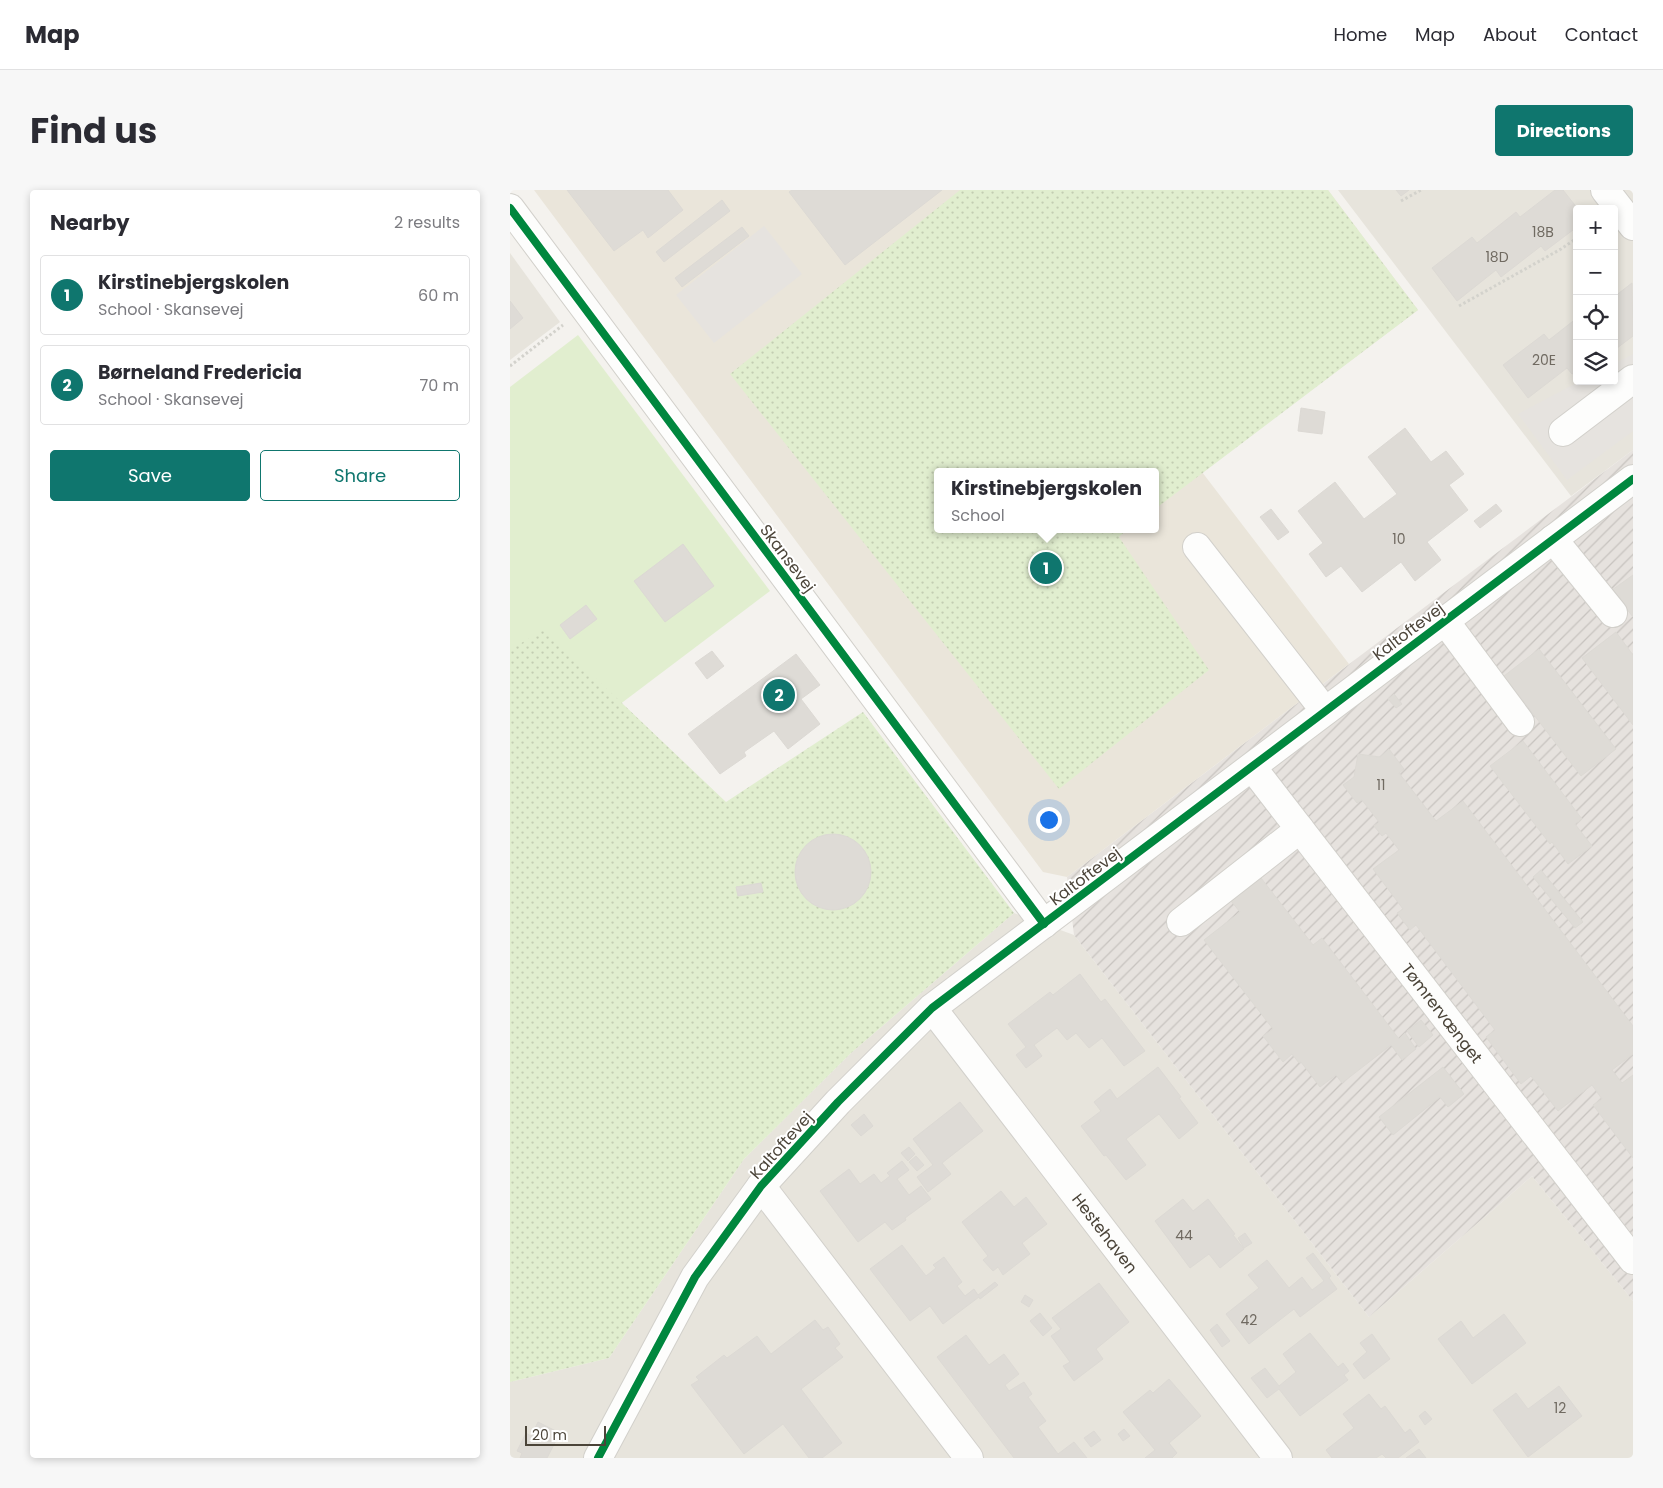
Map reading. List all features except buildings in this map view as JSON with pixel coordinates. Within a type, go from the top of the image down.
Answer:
[{"type":"street","points":[[1605,190],[1633,226]]},
{"type":"street","name":"Skansevej","points":[[510,208],[1044,924]]},
{"type":"street","points":[[1563,432],[1633,379]]},
{"type":"street","name":"Kaltoftevej","points":[[598,1458],[695,1277],[762,1186],[838,1102],[932,1008],[1633,479]]},
{"type":"street","points":[[1553,539],[1613,613]]},
{"type":"street","points":[[1198,547],[1325,711]]},
{"type":"street","points":[[1445,621],[1520,722]]},
{"type":"street","name":"Tømrervænget","points":[[1252,767],[1633,1260]]},
{"type":"street","points":[[1181,922],[1300,829]]},
{"type":"street","name":"Hestehaven","points":[[932,1008],[1278,1458]]},
{"type":"street","name":"Kaltoftevej","points":[[762,1186],[969,1458]]},
{"type":"path","points":[[1401,201],[1421,190]]},
{"type":"path","points":[[1459,306],[1573,241]]},
{"type":"path","points":[[510,366],[584,308]]},
{"type":"shaded area","points":[[534,190],[1328,190],[1418,310],[1202,472],[1349,664],[1067,877],[1043,872]]},
{"type":"shaded area","points":[[1338,190],[1633,190],[1633,450],[1571,496]]},
{"type":"shaded area","points":[[764,226],[802,274],[714,343],[676,295]]},
{"type":"shaded area","points":[[510,253],[560,322],[510,360]]},
{"type":"shaded area","points":[[1633,354],[1633,431],[1567,480],[1518,414],[1573,385],[1618,385],[1618,362]]},
{"type":"shaded area","points":[[1633,450],[1633,1301],[1532,1176],[1369,1317],[1074,935],[1067,877]]},
{"type":"shaded area","points":[[1014,913],[1074,935],[1369,1317],[1532,1176],[1633,1301],[1633,1458],[510,1458],[510,1382],[609,1358],[744,1159],[851,1053]]},
{"type":"green space","points":[[960,190],[1328,190],[1418,310],[1159,506],[1159,468],[934,468],[934,533],[1124,533],[1119,537],[1209,670],[1059,789],[730,374]]},
{"type":"green space","points":[[578,335],[770,591],[611,711],[510,661],[510,387]]},
{"type":"green space","points":[[544,629],[726,802],[863,712],[1014,913],[851,1053],[744,1159],[609,1358],[510,1382],[510,650]]},
{"type":"cycle path","points":[[510,208],[1044,924]]},
{"type":"cycle path","points":[[598,1458],[695,1277],[761,1186],[838,1102],[932,1008],[1633,479]]},
{"type":"place","name":"Kirstinebjergskolen","points":[[1046,568]]},
{"type":"place","name":"Børneland Fredericia","points":[[779,695]]}]
